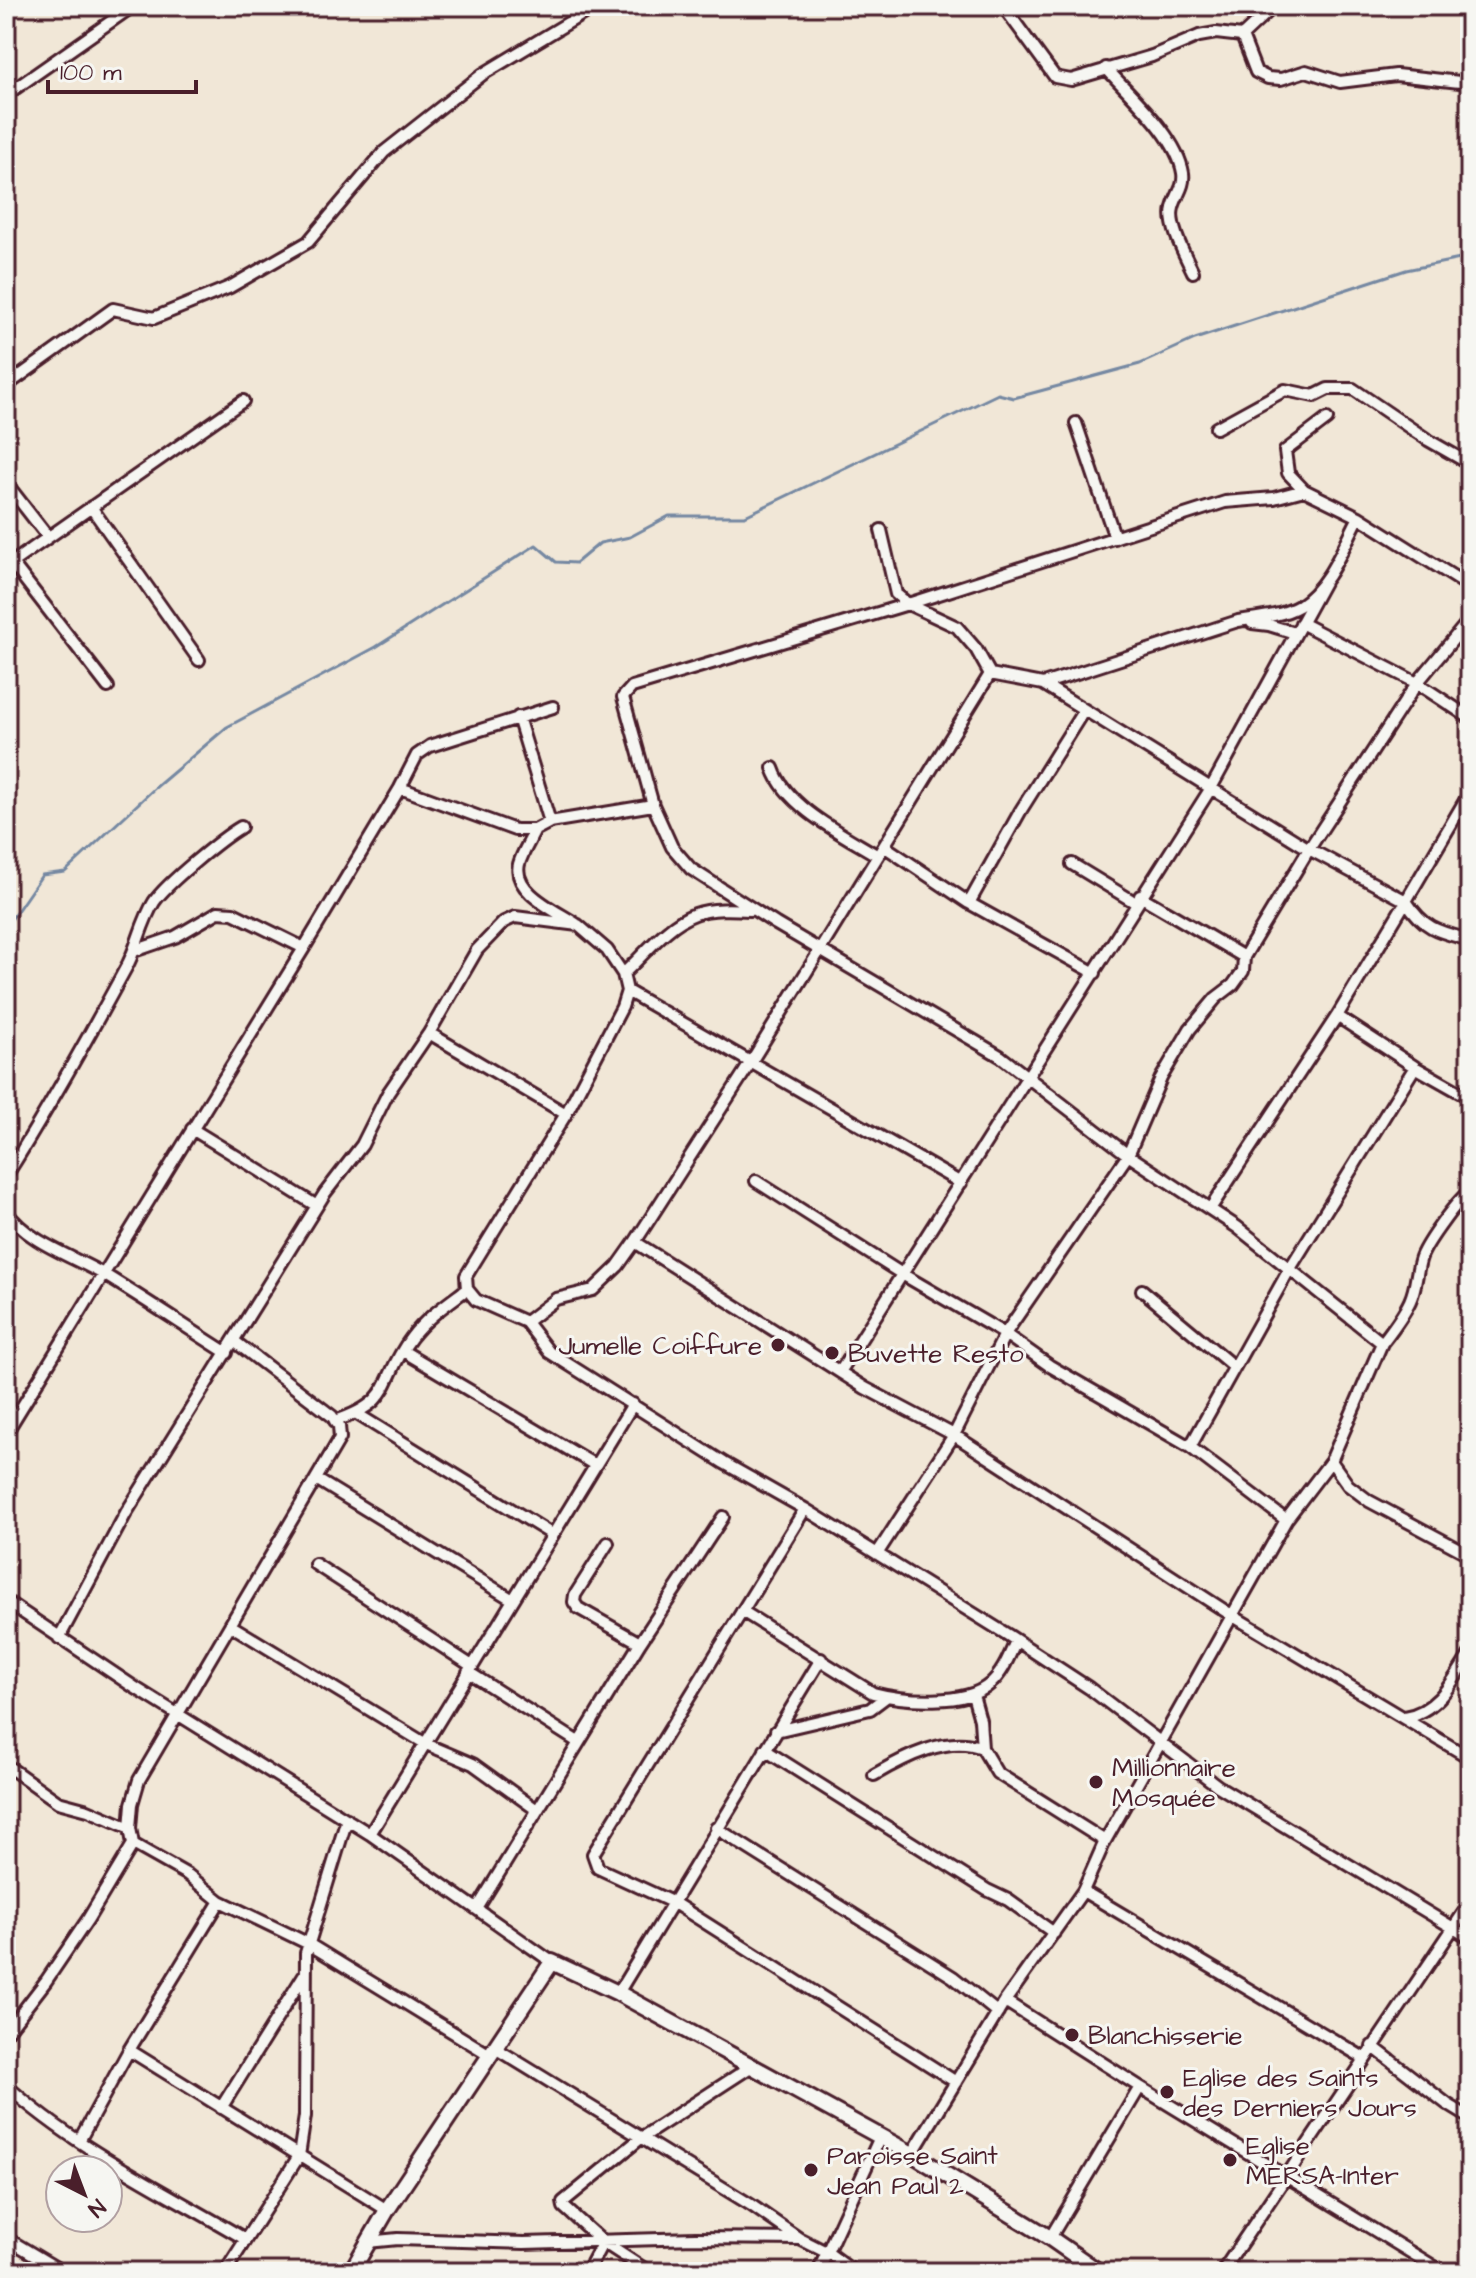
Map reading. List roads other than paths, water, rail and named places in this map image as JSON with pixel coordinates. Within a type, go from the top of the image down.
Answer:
[{"type":"street","points":[[6,95],[133,6]]},
{"type":"street","points":[[6,386],[113,309],[154,318],[230,287],[308,242],[384,152],[483,74],[596,6]]},
{"type":"street","points":[[1003,6],[1055,77],[1071,80],[1152,56],[1199,36],[1216,33],[1242,36],[1274,6]]},
{"type":"street","points":[[1242,36],[1256,72],[1268,78],[1281,79],[1306,71],[1340,82],[1396,75],[1460,82],[1470,77]]},
{"type":"street","points":[[1106,68],[1160,128],[1179,160],[1184,175],[1182,189],[1171,211],[1178,240],[1193,272]]},
{"type":"street","points":[[1216,428],[1285,390],[1314,396],[1328,389],[1353,389],[1428,440],[1470,464]]},
{"type":"street","points":[[108,687],[9,565],[243,401]]},
{"type":"street","points":[[1327,419],[1285,451],[1288,473],[1304,490],[1359,517],[1470,587]]},
{"type":"street","points":[[1076,423],[1115,538]]},
{"type":"street","points":[[6,483],[48,537]]},
{"type":"street","points":[[1304,490],[1274,498],[1225,502],[908,604],[632,687],[623,697],[653,805],[672,847],[691,869],[1000,1056],[1128,1155],[1237,1227],[1382,1343]]},
{"type":"street","points":[[91,507],[199,660]]},
{"type":"street","points":[[840,1372],[1211,788],[1359,517]]},
{"type":"street","points":[[881,530],[896,594],[908,604],[957,627],[976,649],[990,674]]},
{"type":"street","points":[[1043,684],[1238,621],[1271,616],[1298,606],[1324,582]]},
{"type":"street","points":[[877,1554],[954,1435],[1005,1334],[1128,1155],[1161,1078],[1190,1029],[1243,971],[1244,957],[1309,849],[1417,683],[1470,619]]},
{"type":"street","points":[[1238,621],[1269,625],[1295,633]]},
{"type":"street","points":[[1301,623],[1417,683],[1470,718]]},
{"type":"street","points":[[990,674],[1043,684],[1309,849],[1406,901],[1419,921],[1437,931],[1470,940]]},
{"type":"street","points":[[526,1322],[556,1299],[593,1290],[618,1266],[751,1062],[990,674]]},
{"type":"street","points":[[6,1433],[304,948],[417,755],[430,746],[553,707]]},
{"type":"street","points":[[969,903],[1021,810],[1084,710]]},
{"type":"street","points":[[518,717],[550,822]]},
{"type":"street","points":[[773,768],[785,791],[824,822],[881,851],[1095,973]]},
{"type":"street","points":[[400,788],[515,830],[535,830],[550,822],[653,805]]},
{"type":"street","points":[[1210,1209],[1337,1016],[1470,792]]},
{"type":"street","points":[[6,1176],[54,1100],[134,951],[155,901],[227,835],[241,827]]},
{"type":"street","points":[[535,830],[519,866],[519,881],[607,950],[623,974],[627,991],[622,1007],[566,1114],[466,1276],[467,1289],[476,1300],[526,1322],[549,1352],[1089,1688],[1218,1786],[1470,1938]]},
{"type":"street","points":[[1072,864],[1244,957]]},
{"type":"street","points":[[623,974],[676,924],[695,914],[724,909],[755,910]]},
{"type":"street","points":[[134,951],[175,937],[218,912],[233,913],[304,948]]},
{"type":"street","points":[[59,1638],[126,1513],[317,1206],[362,1145],[388,1093],[429,1033],[477,950],[504,922],[515,917],[578,925]]},
{"type":"street","points":[[627,991],[961,1183]]},
{"type":"street","points":[[1337,1016],[1415,1067],[1470,1098]]},
{"type":"street","points":[[429,1033],[566,1114]]},
{"type":"street","points":[[1190,1447],[1289,1270],[1415,1067]]},
{"type":"street","points":[[192,1129],[317,1206]]},
{"type":"street","points":[[756,1181],[902,1274],[1005,1334],[1050,1366],[1190,1447],[1286,1520]]},
{"type":"street","points":[[912,2154],[1005,2001],[1083,1891],[1105,1841],[1286,1520],[1331,1461],[1382,1343],[1409,1303],[1417,1283],[1420,1260],[1427,1246],[1455,1205],[1470,1191]]},
{"type":"street","points":[[6,1211],[10,1223],[102,1274],[227,1353]]},
{"type":"street","points":[[635,1242],[874,1393],[954,1435],[1233,1616],[1470,1758]]},
{"type":"street","points":[[335,1421],[357,1414],[373,1404],[421,1325],[467,1289]]},
{"type":"street","points":[[1142,1290],[1234,1367]]},
{"type":"street","points":[[6,2033],[63,1956],[133,1844],[130,1828],[132,1804],[139,1780],[340,1438],[339,1426],[335,1421],[234,1341]]},
{"type":"street","points":[[403,1351],[595,1465]]},
{"type":"street","points":[[370,1834],[633,1404]]},
{"type":"street","points":[[357,1414],[553,1535]]},
{"type":"street","points":[[1331,1461],[1348,1485],[1369,1501],[1470,1555]]},
{"type":"street","points":[[316,1479],[513,1600]]},
{"type":"street","points":[[805,1509],[593,1854],[598,1868],[674,1903],[956,2082]]},
{"type":"street","points":[[477,1909],[640,1643],[723,1517]]},
{"type":"street","points":[[608,1543],[575,1595],[574,1602],[578,1608],[640,1643]]},
{"type":"street","points":[[315,1564],[578,1742]]},
{"type":"street","points":[[6,1601],[134,1687],[370,1834],[552,1962],[618,1993],[912,2154],[1050,2238],[1099,2272]]},
{"type":"street","points":[[742,1611],[873,1693],[886,1697],[924,1700],[973,1695],[1000,1674],[1016,1641]]},
{"type":"street","points":[[230,1625],[426,1744],[473,1764],[537,1810]]},
{"type":"street","points":[[1404,1717],[1427,1711],[1470,1654]]},
{"type":"street","points":[[618,1993],[821,1659]]},
{"type":"street","points":[[973,1695],[980,1720],[982,1748],[991,1766],[1004,1778],[1105,1841]]},
{"type":"street","points":[[776,1731],[870,1709],[886,1697]]},
{"type":"street","points":[[874,1775],[911,1753],[964,1744],[982,1748]]},
{"type":"street","points":[[765,1750],[995,1895],[1008,1900],[1054,1933]]},
{"type":"street","points":[[6,1765],[58,1802],[88,1810],[130,1828]]},
{"type":"street","points":[[225,2272],[299,2156],[305,2116],[307,1943],[347,1819]]},
{"type":"street","points":[[716,1828],[953,1977],[998,2013]]},
{"type":"street","points":[[133,1844],[188,1875],[220,1901],[307,1943],[641,2138],[854,2272]]},
{"type":"street","points":[[1083,1891],[1364,2058]]},
{"type":"street","points":[[79,2141],[129,2050],[220,1901]]},
{"type":"street","points":[[1222,2272],[1470,1903]]},
{"type":"street","points":[[351,2272],[387,2210],[552,1962]]},
{"type":"street","points":[[6,1963],[9,1973],[6,1984]]},
{"type":"street","points":[[221,2108],[305,1974]]},
{"type":"street","points":[[1005,2001],[1443,2272]]},
{"type":"street","points":[[1372,2046],[1470,2118]]},
{"type":"street","points":[[129,2050],[387,2210]]},
{"type":"street","points":[[649,2272],[603,2242],[564,2207],[563,2202],[641,2138],[752,2066]]},
{"type":"street","points":[[6,2085],[79,2141],[245,2239]]},
{"type":"street","points":[[1050,2238],[1140,2087]]},
{"type":"street","points":[[818,2272],[880,2137]]},
{"type":"street","points":[[6,2238],[63,2272]]},
{"type":"street","points":[[367,2242],[426,2239],[524,2243],[695,2238],[800,2239]]},
{"type":"street","points":[[587,2272],[603,2242]]},
{"type":"waterway","points":[[6,927],[42,875],[65,872],[155,788],[227,727],[376,647],[536,545],[556,562],[576,563],[600,543],[630,537],[669,516],[745,516],[998,394],[1014,398],[1140,364],[1195,339],[1406,270],[1470,257]]},
{"type":"place","name":"Jumelle Coiffure","points":[[778,1345]]},
{"type":"place","name":"Buvette Resto","points":[[832,1353]]},
{"type":"place","name":"Millionnaire Mosquée","points":[[1096,1782]]},
{"type":"place","name":"Blanchisserie","points":[[1072,2035]]},
{"type":"place","name":"Eglise des Saints des Derniers Jours","points":[[1167,2092]]},
{"type":"place","name":"Eglise MERSA-Inter","points":[[1230,2160]]},
{"type":"place","name":"Paroisse Saint Jean Paul 2","points":[[811,2170]]}]
